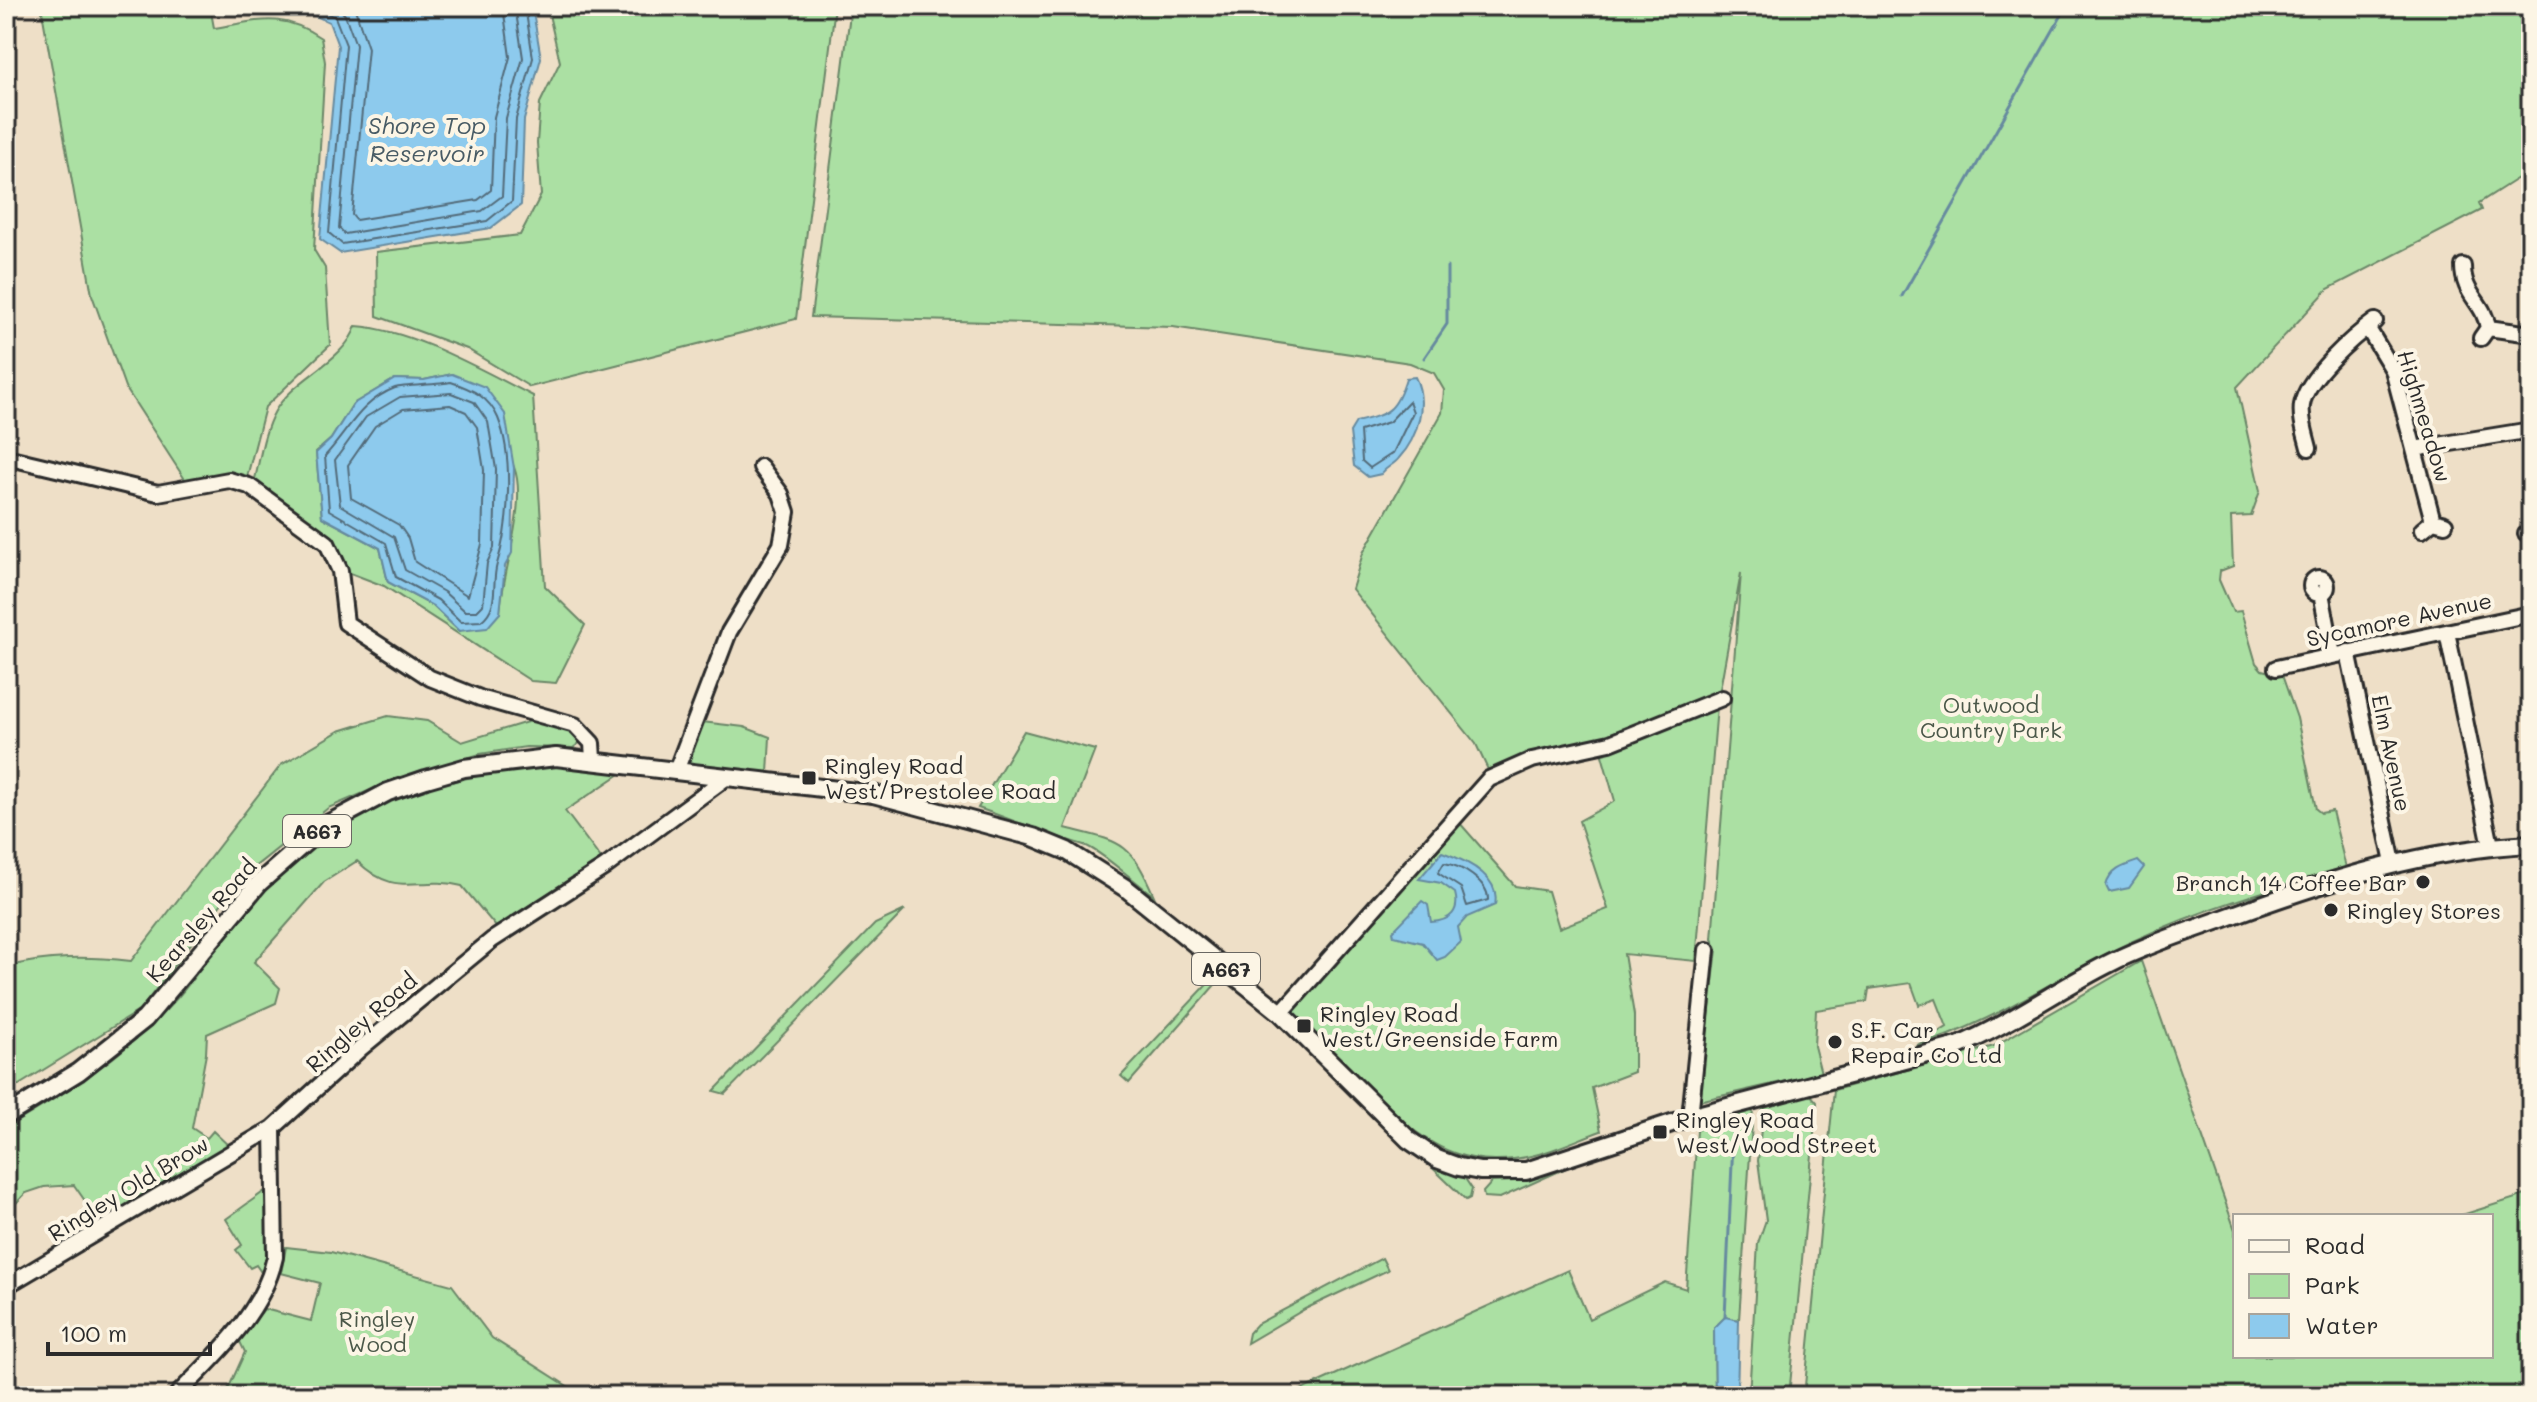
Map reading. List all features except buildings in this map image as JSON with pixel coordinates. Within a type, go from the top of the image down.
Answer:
[{"type":"main road","name":"Kearsley Road","points":[[6,1116],[78,1072],[145,1019],[259,883],[324,826],[388,792],[464,768],[543,758],[593,759],[727,777]]},
{"type":"main road","name":"A667","points":[[727,777],[831,788],[909,802],[1033,837],[1067,851],[1127,889],[1281,1013],[1409,1140],[1437,1159],[1480,1171],[1526,1171],[1690,1117],[1958,1046],[1998,1029],[2062,989],[2134,952],[2294,893],[2393,863],[2491,846],[2531,844]]},
{"type":"street","points":[[2463,266],[2459,283],[2481,305],[2485,333],[2531,334]]},
{"type":"street","name":"Highmeadow","points":[[2308,448],[2297,403],[2347,343],[2371,324],[2393,370],[2433,525]]},
{"type":"street","points":[[2414,449],[2531,430]]},
{"type":"street","points":[[6,457],[158,493],[229,480],[249,486],[327,543],[340,571],[346,623],[430,678],[480,698],[575,725],[592,743],[593,759]]},
{"type":"street","points":[[676,771],[729,632],[781,545],[787,512],[781,494],[761,467]]},
{"type":"street","name":"Elm Avenue","points":[[2321,593],[2341,654],[2393,863]]},
{"type":"street","name":"Sycamore Avenue","points":[[2276,668],[2531,614]]},
{"type":"street","points":[[2447,632],[2491,846]]},
{"type":"street","points":[[1281,1013],[1489,779],[1532,760],[1610,743],[1722,698]]},
{"type":"street","name":"Ringley Road","points":[[273,1128],[361,1048],[492,940],[605,867],[727,777]]},
{"type":"street","points":[[1690,1117],[1707,950]]},
{"type":"street","points":[[176,1396],[239,1328],[263,1295],[271,1274],[275,1257],[273,1128]]},
{"type":"street","name":"Ringley Old Brow","points":[[6,1286],[273,1128]]},
{"type":"green space","points":[[41,6],[210,6],[214,28],[257,21],[281,21],[321,38],[325,62],[314,250],[325,268],[330,345],[265,407],[247,477],[225,473],[186,481],[125,387],[92,295]]},
{"type":"green space","points":[[547,6],[835,6],[796,319],[530,387],[467,349],[377,316],[376,252],[520,235],[541,195],[537,143],[540,103],[560,62]]},
{"type":"green space","name":"Outwood Country Park","points":[[851,6],[2531,6],[2531,183],[2524,187],[2518,178],[2479,203],[2482,210],[2328,289],[2237,387],[2260,491],[2251,516],[2231,517],[2233,566],[2220,571],[2219,580],[2233,612],[2241,611],[2256,663],[2262,670],[2282,675],[2297,718],[2316,809],[2321,813],[2332,811],[2346,868],[2238,900],[2159,929],[1971,1026],[1914,1047],[1947,1027],[1936,999],[1919,1005],[1911,983],[1869,989],[1867,1002],[1816,1010],[1814,1046],[1821,1073],[1699,1101],[1717,949],[1712,939],[1741,573],[1717,706],[1696,961],[1624,954],[1634,1015],[1634,1072],[1592,1088],[1601,1131],[1547,1151],[1507,1160],[1468,1157],[1433,1143],[1389,1110],[1288,1010],[1459,822],[1515,886],[1548,891],[1559,928],[1608,909],[1579,821],[1615,801],[1598,741],[1525,755],[1489,772],[1476,744],[1352,589],[1363,553],[1442,413],[1444,390],[1434,373],[1410,363],[1173,327],[811,317]]},
{"type":"green space","points":[[356,326],[401,335],[447,353],[533,396],[545,586],[585,625],[556,683],[531,681],[384,586],[345,571],[332,539],[254,483],[271,419],[283,399],[350,339]],"holes":[[[452,374],[510,457],[518,482],[516,519],[500,613],[459,631],[433,606],[388,582],[380,548],[322,517],[316,452],[331,439],[353,404],[395,379],[424,380]]]},
{"type":"green space","points":[[388,716],[427,721],[462,742],[537,719],[574,732],[582,741],[573,748],[526,747],[480,754],[394,780],[328,808],[242,877],[140,1010],[6,1093],[6,967],[68,958],[131,961],[281,765],[339,731]]},
{"type":"green space","points":[[702,722],[744,727],[770,737],[768,773],[685,764]]},
{"type":"green space","points":[[1024,731],[1095,750],[1065,828],[1122,846],[1138,864],[1154,896],[1091,848],[978,808]]},
{"type":"green space","points":[[532,766],[577,766],[620,774],[565,811],[601,859],[496,927],[462,886],[397,883],[372,873],[357,861],[324,882],[254,962],[280,988],[276,1003],[207,1034],[192,1128],[207,1138],[213,1131],[229,1146],[101,1224],[74,1185],[44,1187],[26,1193],[6,1213],[6,1128],[91,1074],[149,1027],[183,991],[238,917],[292,862],[336,828],[381,804],[456,780]]},
{"type":"green space","points":[[905,910],[725,1094],[714,1091],[875,924]]},
{"type":"green space","points":[[2141,961],[2233,1224],[2233,1358],[2493,1358],[2493,1214],[2465,1214],[2531,1193],[2531,1396],[1804,1396],[1834,1090],[1994,1046]]},
{"type":"green space","points":[[1217,974],[1221,978],[1129,1083],[1121,1076]]},
{"type":"green space","points":[[1810,1094],[1817,1102],[1789,1396],[1749,1396],[1758,1243],[1766,1220],[1758,1161],[1763,1107]]},
{"type":"green space","points":[[1753,1109],[1739,1320],[1725,1317],[1714,1328],[1715,1396],[1288,1396],[1568,1270],[1589,1319],[1665,1282],[1686,1289],[1697,1131],[1707,1120]]},
{"type":"green space","points":[[1420,1156],[1464,1177],[1472,1189],[1470,1198],[1466,1200]]},
{"type":"green space","points":[[1575,1164],[1500,1198],[1484,1197],[1483,1192],[1492,1182],[1516,1181]]},
{"type":"green space","points":[[269,1188],[269,1246],[263,1275],[256,1265],[250,1268],[236,1250],[242,1245],[226,1219]]},
{"type":"green space","name":"Ringley Wood","points":[[286,1247],[331,1252],[452,1285],[492,1338],[583,1396],[225,1396],[245,1352],[239,1340],[264,1309],[311,1321],[320,1283],[281,1273]]},
{"type":"green space","points":[[1382,1258],[1388,1270],[1305,1309],[1247,1343],[1249,1333],[1257,1324]]},
{"type":"water","name":"Shore Top Reservoir","points":[[219,6],[532,6],[541,58],[524,120],[521,205],[491,228],[340,253],[320,239],[338,46],[329,22],[305,11],[217,13]]},
{"type":"water","points":[[452,374],[485,387],[505,414],[514,468],[512,553],[505,566],[500,613],[487,628],[459,631],[433,606],[388,582],[380,548],[322,517],[316,453],[331,439],[353,404],[395,379],[424,380]]},
{"type":"water","points":[[1415,377],[1421,397],[1416,430],[1406,450],[1395,462],[1381,474],[1368,477],[1354,466],[1350,432],[1356,422],[1390,409],[1399,398],[1406,378]]},
{"type":"water","points":[[1442,852],[1470,865],[1487,878],[1495,895],[1495,905],[1467,917],[1458,927],[1461,942],[1437,960],[1423,943],[1394,936],[1393,931],[1422,901],[1428,905],[1431,922],[1444,920],[1455,910],[1455,893],[1441,883],[1419,879]]},
{"type":"water","points":[[2138,861],[2144,867],[2129,888],[2109,892],[2106,886],[2114,872]]},
{"type":"water","points":[[1725,1317],[1739,1320],[1737,1396],[1715,1396],[1714,1328]]},
{"type":"waterway","points":[[1902,296],[2067,6]]},
{"type":"waterway","points":[[1424,358],[1447,324],[1447,267]]},
{"type":"waterway","points":[[1725,1317],[1734,1120]]},
{"type":"place","name":"Ringley Road West/Prestolee Road","points":[[809,778]]},
{"type":"place","name":"Branch 14 Coffee Bar","points":[[2423,882]]},
{"type":"place","name":"Ringley Stores","points":[[2331,910]]},
{"type":"place","name":"Ringley Road West/Greenside Farm","points":[[1304,1026]]},
{"type":"place","name":"S.F. Car Repair Co Ltd","points":[[1835,1042]]},
{"type":"place","name":"Ringley Road West/Wood Street","points":[[1660,1132]]}]
